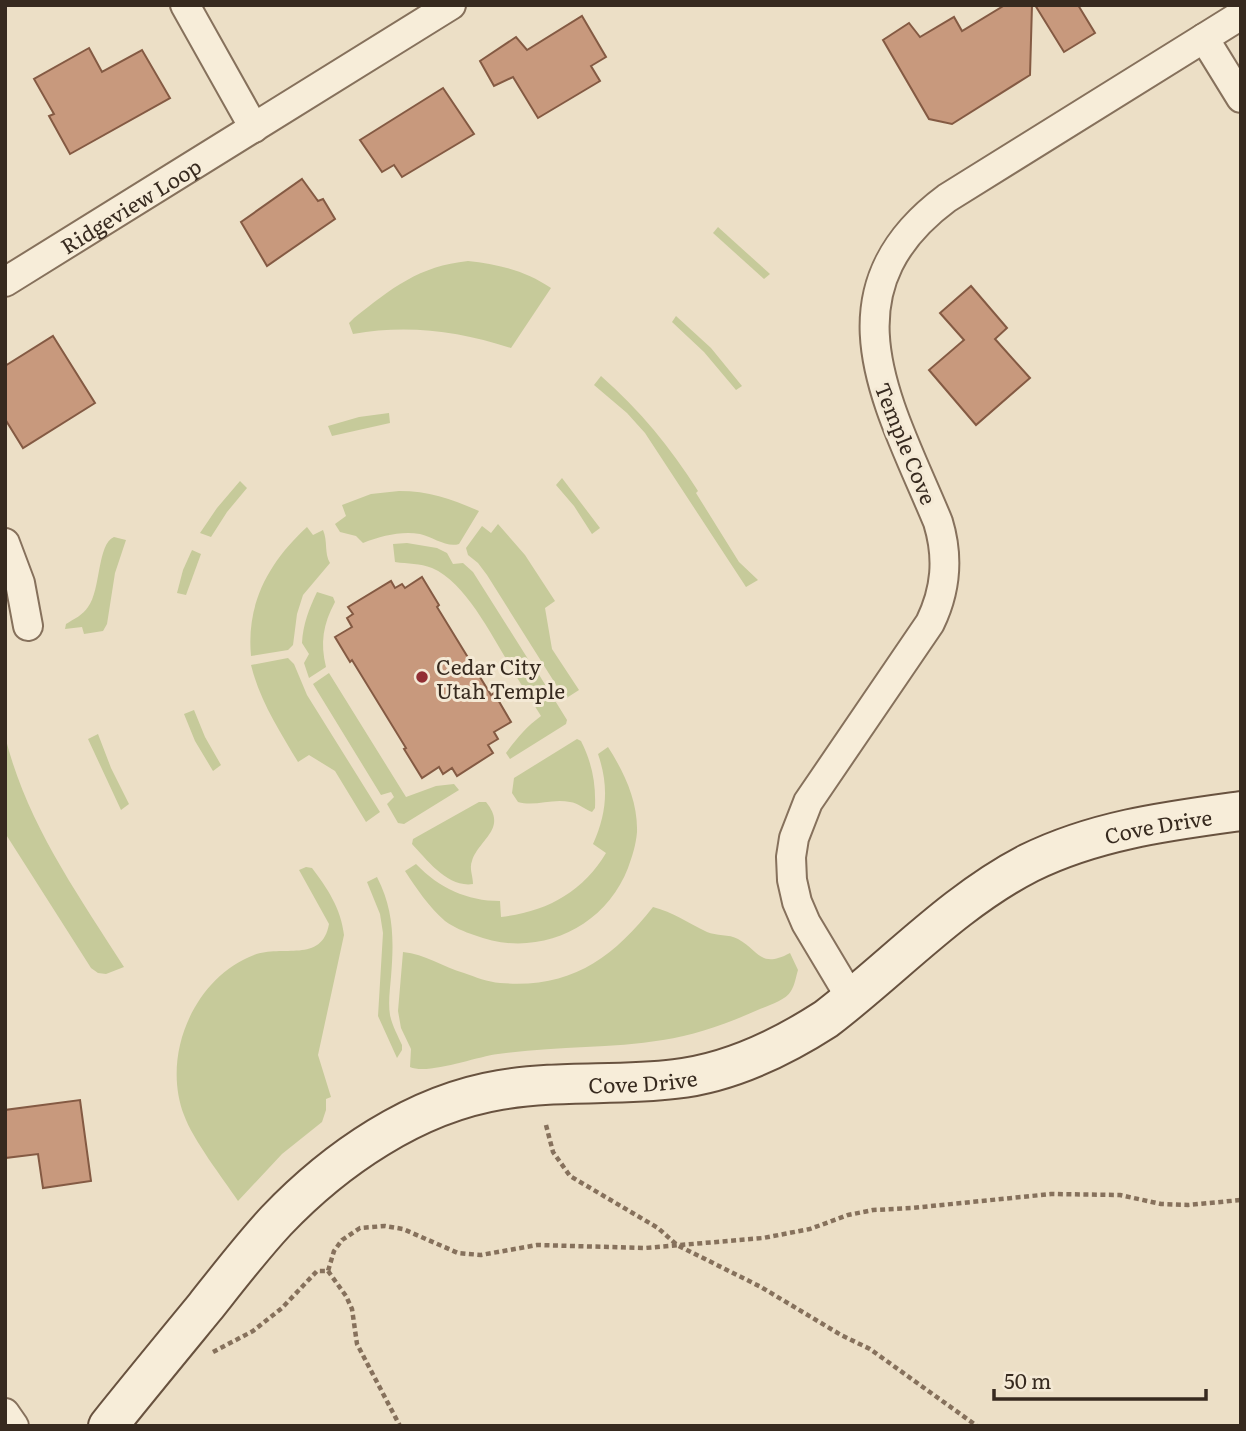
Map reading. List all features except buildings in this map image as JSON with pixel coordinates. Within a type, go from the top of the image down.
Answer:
[{"type":"main road","name":"Cove Drive","points":[[108,1426],[276,1221],[333,1170],[398,1127],[466,1097],[501,1090],[676,1079],[712,1071],[774,1049],[826,1019],[974,898],[1028,864],[1059,850],[1125,829],[1241,811]]},
{"type":"street","points":[[185,5],[254,128]]},
{"type":"street","name":"Ridgeview Loop","points":[[5,282],[451,5]]},
{"type":"street","name":"Temple Cove","points":[[852,1000],[806,923],[797,902],[792,869],[794,838],[808,802],[930,623],[940,601],[945,575],[943,539],[938,522],[877,367],[875,314],[880,288],[889,264],[900,244],[929,211],[947,198],[1241,15]]},
{"type":"street","points":[[1204,38],[1241,98]]},
{"type":"street","points":[[5,542],[20,583],[29,626]]},
{"type":"street","points":[[5,1413],[14,1426]]},
{"type":"path","points":[[545,1125],[553,1152],[570,1176],[658,1228],[677,1245],[761,1287],[841,1335],[870,1349],[977,1426]]},
{"type":"path","points":[[328,1271],[334,1251],[342,1240],[360,1228],[385,1226],[403,1229],[458,1253],[481,1255],[537,1245],[645,1248],[762,1238],[810,1229],[848,1215],[873,1210],[1051,1194],[1120,1195],[1161,1204],[1188,1205],[1241,1200]]},
{"type":"path","points":[[213,1352],[254,1331],[282,1308],[317,1271],[328,1271]]},
{"type":"path","points":[[328,1271],[346,1296],[352,1309],[357,1345],[400,1426]]},
{"type":"green space","points":[[718,227],[770,274],[764,279],[713,233]]},
{"type":"green space","points":[[468,261],[511,269],[551,288],[511,348],[472,337],[433,331],[393,330],[353,334],[349,323],[394,288],[420,273]]},
{"type":"green space","points":[[676,316],[711,348],[742,386],[736,390],[704,352],[672,322]]},
{"type":"green space","points":[[601,376],[629,402],[677,459],[739,562],[758,580],[746,587],[645,433],[627,413],[594,385]]},
{"type":"green space","points":[[389,413],[390,423],[332,436],[328,426],[359,417]]},
{"type":"green space","points":[[562,478],[600,528],[592,534],[556,485]]},
{"type":"green space","points":[[240,481],[247,488],[211,537],[200,533],[217,508]]},
{"type":"green space","points":[[399,491],[440,496],[479,511],[459,544],[454,545],[413,533],[391,535],[363,543],[356,536],[340,532],[335,524],[346,516],[342,505],[371,494]]},
{"type":"green space","points":[[498,524],[525,555],[555,601],[545,608],[552,649],[579,690],[565,699],[487,575],[468,555],[466,548],[482,526],[491,533]]},
{"type":"green space","points":[[307,527],[313,535],[323,530],[330,563],[303,595],[297,614],[293,645],[288,650],[251,656],[252,618],[263,585],[282,554]]},
{"type":"green space","points":[[114,537],[126,540],[115,573],[107,624],[103,631],[84,634],[82,627],[65,629],[66,624],[88,607],[105,548]]},
{"type":"green space","points":[[407,543],[437,548],[447,553],[453,564],[463,563],[473,572],[528,659],[513,670],[468,599],[445,575],[427,566],[395,562],[393,544]]},
{"type":"green space","points":[[192,550],[201,554],[186,595],[177,593],[183,570]]},
{"type":"green space","points":[[317,592],[333,597],[335,602],[324,634],[326,667],[309,678],[304,663],[309,654],[302,643],[307,617]]},
{"type":"green space","points":[[288,658],[294,664],[307,695],[380,812],[366,822],[335,771],[309,755],[298,762],[265,703],[251,665]]},
{"type":"green space","points":[[533,665],[567,720],[566,724],[510,759],[506,753],[522,733],[541,716],[516,676]]},
{"type":"green space","points":[[329,673],[406,797],[436,786],[454,784],[459,790],[404,824],[398,823],[387,804],[394,797],[391,792],[381,795],[313,684]]},
{"type":"green space","points":[[194,710],[221,765],[213,771],[195,741],[184,714]]},
{"type":"green space","points":[[98,734],[129,804],[121,810],[88,739]]},
{"type":"green space","points":[[5,736],[14,768],[39,827],[71,884],[124,967],[106,974],[91,968],[5,833]]},
{"type":"green space","points":[[577,739],[581,741],[591,765],[595,799],[592,812],[563,801],[531,804],[518,802],[512,793],[514,778]]},
{"type":"green space","points":[[608,747],[629,787],[637,820],[637,832],[628,868],[617,890],[602,908],[585,923],[565,934],[543,941],[520,943],[497,942],[474,935],[439,916],[405,871],[416,864],[434,880],[454,892],[476,899],[500,901],[501,917],[548,905],[562,898],[586,879],[606,853],[593,844],[605,799],[604,777],[598,754]]},
{"type":"green space","points":[[479,802],[486,802],[492,811],[493,826],[472,861],[473,884],[455,882],[431,865],[412,844],[413,839]]},
{"type":"green space","points":[[312,868],[333,899],[344,935],[318,1055],[331,1097],[326,1099],[322,1122],[282,1154],[238,1201],[201,1147],[184,1115],[178,1092],[180,1044],[199,1000],[215,981],[233,966],[265,952],[310,948],[325,936],[329,924],[299,870]]},
{"type":"green space","points":[[377,877],[390,913],[392,950],[389,1006],[392,1023],[402,1045],[397,1058],[378,1016],[383,933],[380,914],[367,882]]},
{"type":"green space","points":[[653,907],[707,932],[738,939],[766,959],[790,953],[798,970],[791,991],[777,1002],[736,1019],[675,1038],[622,1045],[498,1054],[428,1069],[410,1067],[411,1049],[401,1028],[398,1011],[403,952],[419,955],[491,982],[525,984],[548,981],[587,967],[605,955],[622,942]]},
{"type":"place","name":"Cedar City Utah Temple","points":[[422,677]]}]
